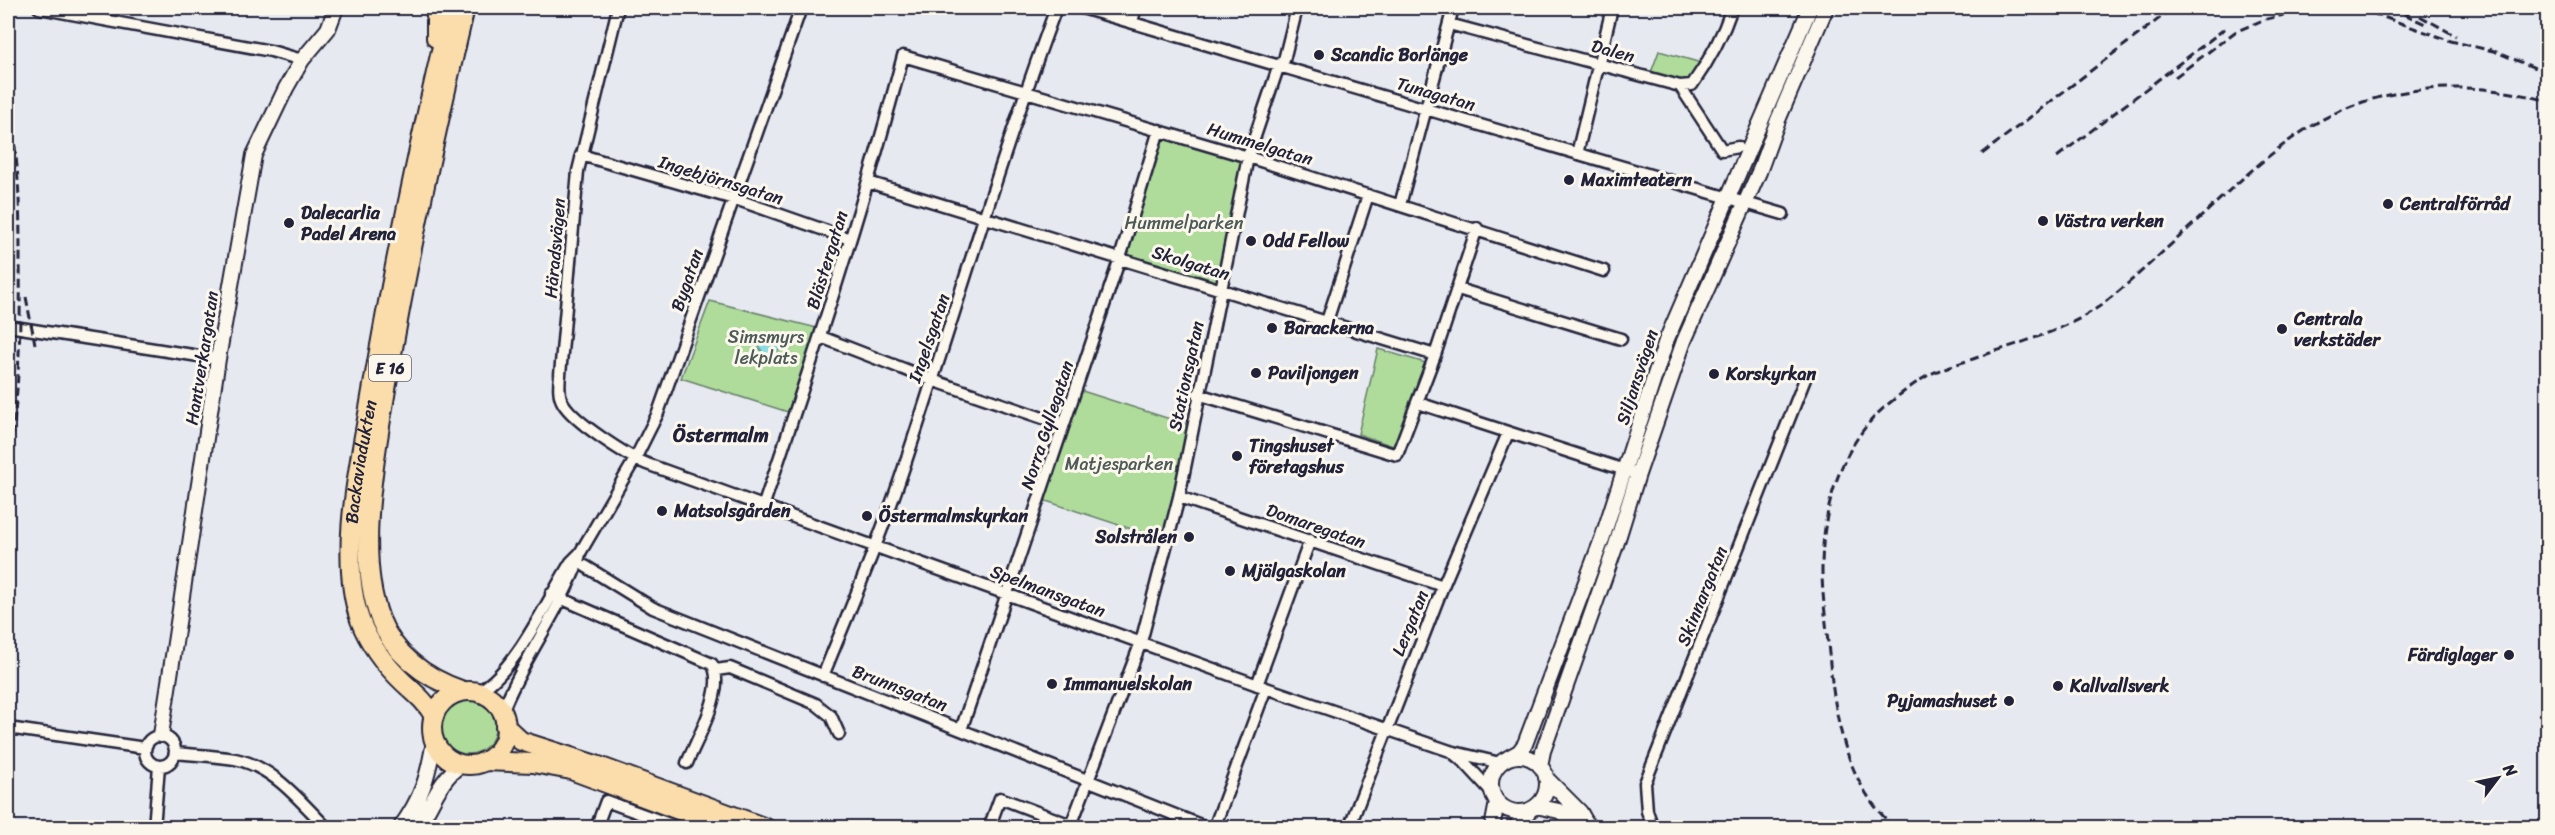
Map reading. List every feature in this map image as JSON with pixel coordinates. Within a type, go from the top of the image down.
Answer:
[{"type":"highway","points":[[436,8],[436,73]]},
{"type":"highway","name":"Backaviadukten","points":[[434,716],[424,701],[389,667],[367,636],[354,599],[350,545],[360,466],[385,315],[402,226],[451,8]]},
{"type":"highway","name":"Backaviadukten","points":[[465,8],[415,230],[398,319],[382,414],[367,535],[367,558],[375,604],[389,638],[413,666],[440,683],[470,692]]},
{"type":"highway","points":[[470,692],[452,695],[442,702],[434,716],[432,729],[434,741],[445,756],[462,764],[483,761],[533,763],[571,770],[728,828]]},
{"type":"highway","name":"E 16","points":[[470,692],[495,701],[503,719],[521,741],[596,765],[766,828]]},
{"type":"highway","points":[[483,761],[494,754],[501,744],[503,719]]},
{"type":"street","points":[[39,8],[271,51],[302,60]]},
{"type":"street","name":"Hantverkargatan","points":[[161,735],[219,359],[254,155],[278,103],[302,60],[328,29],[336,8]]},
{"type":"street","name":"Häradsvägen","points":[[618,8],[581,155],[564,327],[560,397],[563,404],[584,424],[635,459]]},
{"type":"street","name":"Bygatan","points":[[503,719],[512,686],[571,562],[580,553],[635,459],[658,412],[801,8]]},
{"type":"street","name":"Ingelsgatan","points":[[823,676],[876,546],[986,219],[1025,92],[1056,8]]},
{"type":"street","name":"Tunagatan","points":[[1082,8],[1577,154],[1729,196],[1783,214]]},
{"type":"street","points":[[1132,21],[1136,8]]},
{"type":"street","name":"Stationsgatan","points":[[1279,65],[1277,58],[1289,8]]},
{"type":"street","name":"Stationsgatan","points":[[1071,826],[1141,642],[1179,497],[1198,394],[1248,157],[1279,65],[1284,60],[1297,8]]},
{"type":"street","points":[[1400,205],[1453,8]]},
{"type":"street","points":[[1577,154],[1612,8]]},
{"type":"street","points":[[1732,8],[1725,28],[1692,85],[1680,86],[1722,150],[1738,147]]},
{"type":"street","name":"Siljansvägen","points":[[1543,772],[1543,751],[1617,545],[1631,472],[1666,341],[1810,8]]},
{"type":"street","name":"Siljansvägen","points":[[1504,761],[1519,752],[1525,744],[1684,341],[1746,202],[1826,8]]},
{"type":"street","name":"Dalen","points":[[1449,24],[1680,86]]},
{"type":"street","name":"Hummelgatan","points":[[903,56],[1248,157],[1477,228],[1604,271]]},
{"type":"street","name":"Blästergatan","points":[[764,504],[820,337],[868,182],[903,56]]},
{"type":"street","name":"Norra Gyllegatan","points":[[961,730],[1120,258],[1159,130]]},
{"type":"street","name":"Ingebjörnsgatan","points":[[581,155],[733,199],[850,239]]},
{"type":"street","name":"Skolgatan","points":[[868,182],[1435,355]]},
{"type":"street","points":[[1327,321],[1368,195]]},
{"type":"street","points":[[1198,394],[1397,456],[1435,355],[1477,228]]},
{"type":"street","points":[[1458,289],[1621,339]]},
{"type":"street","points":[[8,326],[219,359]]},
{"type":"street","points":[[820,337],[932,380],[1064,425]]},
{"type":"street","name":"Skinnargatan","points":[[1653,828],[1647,811],[1645,783],[1805,379]]},
{"type":"street","points":[[1418,403],[1631,472]]},
{"type":"street","name":"Lergatan","points":[[1349,828],[1443,586],[1508,433]]},
{"type":"street","name":"Spelmansgatan","points":[[635,459],[1262,687],[1450,751],[1504,761]]},
{"type":"street","name":"Domaregatan","points":[[1179,497],[1443,586]]},
{"type":"street","points":[[1214,828],[1310,540]]},
{"type":"street","name":"Brunnsgatan","points":[[585,566],[653,608],[1208,828]]},
{"type":"street","points":[[556,596],[706,660],[716,670],[717,687],[687,763]]},
{"type":"street","name":"Bygatan","points":[[470,692],[500,677],[556,596]]},
{"type":"street","points":[[716,670],[730,669],[816,704],[831,716],[838,734]]},
{"type":"street","points":[[8,728],[145,748]]},
{"type":"street","points":[[161,735],[174,743],[176,753],[168,764],[159,766],[150,762],[145,748],[149,740],[161,735]]},
{"type":"street","points":[[400,828],[424,789],[434,741]]},
{"type":"street","name":"Spelmansgatan","points":[[1450,751],[1466,764],[1494,797]]},
{"type":"street","points":[[176,753],[237,760],[262,769],[281,782],[327,828]]},
{"type":"street","points":[[1492,828],[1494,797],[1491,777],[1504,761],[1525,757],[1543,772],[1580,812],[1587,828]]},
{"type":"street","points":[[417,828],[429,811],[442,782],[452,770],[462,764]]},
{"type":"street","points":[[154,828],[159,766]]},
{"type":"street","points":[[1515,828],[1545,794],[1543,772]]},
{"type":"street","points":[[1494,797],[1512,811],[1533,808],[1559,811],[1587,828]]},
{"type":"street","points":[[988,828],[1000,798],[1071,826]]},
{"type":"street","points":[[596,828],[606,801],[680,828]]},
{"type":"green space","points":[[1659,51],[1705,64],[1692,85],[1649,78]]},
{"type":"green space","name":"Hummelparken","points":[[1159,130],[1248,157],[1221,289],[1120,258]]},
{"type":"green space","name":"Simsmyrs lekplats","points":[[710,301],[817,328],[788,412],[681,378]]},
{"type":"green space","points":[[1378,349],[1429,364],[1399,448],[1358,434]]},
{"type":"green space","name":"Matjesparken","points":[[1076,389],[1192,426],[1168,541],[1040,499]]},
{"type":"green space","points":[[468,700],[478,702],[487,708],[493,717],[495,727],[493,737],[487,746],[478,752],[468,754],[458,752],[449,746],[443,737],[441,727],[443,717],[449,708],[458,702]]},
{"type":"water","points":[[770,333],[778,336],[781,344],[778,352],[770,355],[762,352],[759,344],[762,336]]},
{"type":"railway","points":[[1982,154],[2173,8]]},
{"type":"railway","points":[[2392,8],[2425,24]]},
{"type":"railway","points":[[2175,77],[2235,32],[2263,20],[2304,10],[2342,9],[2372,13],[2451,41],[2497,52]]},
{"type":"railway","points":[[2420,16],[2456,36]]},
{"type":"railway","points":[[2057,157],[2227,27]]},
{"type":"railway","points":[[2489,49],[2545,72]]},
{"type":"railway","points":[[1895,828],[1877,809],[1863,788],[1844,742],[1834,693],[1822,579],[1826,523],[1838,477],[1847,455],[1874,417],[1905,391],[1932,373],[2052,331],[2097,308],[2127,284],[2275,151],[2311,126],[2338,112],[2396,93],[2426,89],[2488,90],[2548,101]]},
{"type":"railway","points":[[8,105],[15,143],[20,221],[20,338],[17,391],[8,469]]},
{"type":"railway","points":[[26,297],[35,344]]},
{"type":"place","name":"Scandic Borlänge","points":[[1319,55]]},
{"type":"place","name":"Maximteatern","points":[[1569,180]]},
{"type":"place","name":"Centralförråd","points":[[2388,204]]},
{"type":"place","name":"Västra verken","points":[[2043,221]]},
{"type":"place","name":"Dalecarlia Padel Arena","points":[[289,223]]},
{"type":"place","name":"Odd Fellow","points":[[1251,241]]},
{"type":"place","name":"Barackerna","points":[[1272,328]]},
{"type":"place","name":"Centrala verkstäder","points":[[2282,329]]},
{"type":"place","name":"Paviljongen","points":[[1256,373]]},
{"type":"place","name":"Korskyrkan","points":[[1714,374]]},
{"type":"place","name":"Tingshuset företagshus","points":[[1237,456]]},
{"type":"place","name":"Matsolsgården","points":[[662,511]]},
{"type":"place","name":"Östermalmskyrkan","points":[[867,516]]},
{"type":"place","name":"Solstrålen","points":[[1189,537]]},
{"type":"place","name":"Mjälgaskolan","points":[[1230,571]]},
{"type":"place","name":"Färdiglager","points":[[2509,655]]},
{"type":"place","name":"Immanuelskolan","points":[[1052,684]]},
{"type":"place","name":"Kallvallsverk","points":[[2058,686]]},
{"type":"place","name":"Pyjamashuset","points":[[2009,701]]},
{"type":"district","name":"Östermalm","points":[[721,435]]}]
